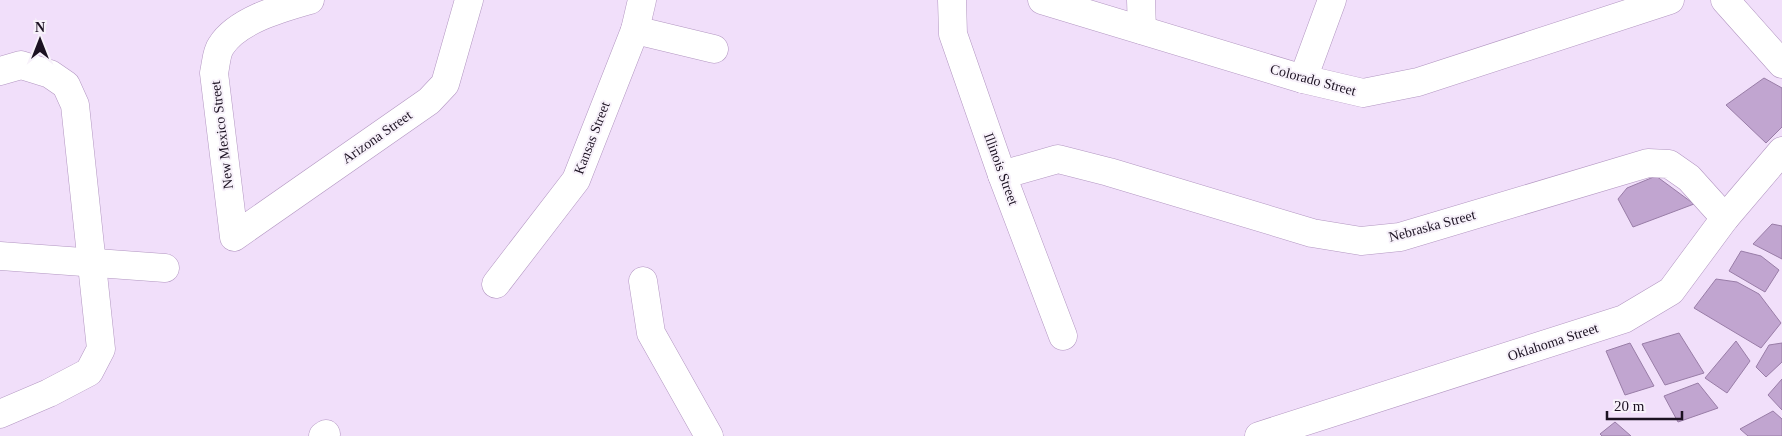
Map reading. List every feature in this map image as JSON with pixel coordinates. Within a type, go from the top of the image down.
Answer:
[{"type":"street","name":"New Mexico Street","points":[[234,237],[214,73],[220,47],[233,33],[266,13],[310,0]]},
{"type":"street","name":"Kansas Street","points":[[496,284],[576,180],[634,30],[642,0]]},
{"type":"street","name":"Illinois Street","points":[[952,0],[953,34],[1002,175],[1063,336]]},
{"type":"street","name":"Colorado Street","points":[[1042,0],[1303,79],[1362,93],[1418,82],[1670,0]]},
{"type":"street","points":[[1141,0],[1142,30]]},
{"type":"street","points":[[1303,79],[1332,0]]},
{"type":"street","points":[[1725,0],[1782,64]]},
{"type":"street","name":"Arizona Street","points":[[234,237],[429,101],[446,84],[460,3]]},
{"type":"street","points":[[634,30],[714,49]]},
{"type":"street","points":[[0,71],[21,65],[50,74],[66,85],[75,105],[101,349],[89,372],[49,393],[0,414]]},
{"type":"street","name":"Oklahoma Street","points":[[1259,436],[1624,319],[1670,291],[1726,218],[1782,151]]},
{"type":"street","name":"Nebraska Street","points":[[1002,175],[1058,159],[1109,172],[1312,233],[1361,241],[1400,237],[1648,163],[1669,164],[1689,178],[1726,218]]},
{"type":"street","points":[[0,256],[164,268]]},
{"type":"street","points":[[643,281],[651,333],[708,436]]},
{"type":"building","points":[[1764,78],[1782,88],[1782,127],[1766,143],[1726,105]]},
{"type":"building","points":[[1656,176],[1694,204],[1633,227],[1618,199],[1627,188]]},
{"type":"building","points":[[1772,224],[1782,226],[1782,259],[1753,244]]},
{"type":"building","points":[[1741,251],[1761,256],[1779,270],[1765,292],[1729,271]]},
{"type":"building","points":[[1716,279],[1737,282],[1759,294],[1781,323],[1761,348],[1694,308]]},
{"type":"building","points":[[1679,333],[1704,373],[1665,385],[1642,344]]},
{"type":"building","points":[[1736,341],[1750,361],[1727,393],[1705,378]]},
{"type":"building","points":[[1630,343],[1654,386],[1625,395],[1606,351]]},
{"type":"building","points":[[1782,343],[1782,362],[1766,377],[1756,367],[1769,345]]},
{"type":"building","points":[[1782,379],[1782,410],[1768,395]]},
{"type":"building","points":[[1698,383],[1718,408],[1678,422],[1664,396]]},
{"type":"building","points":[[1773,411],[1782,419],[1782,436],[1748,436],[1740,429]]},
{"type":"building","points":[[1615,422],[1631,436],[1602,436],[1600,434]]}]
